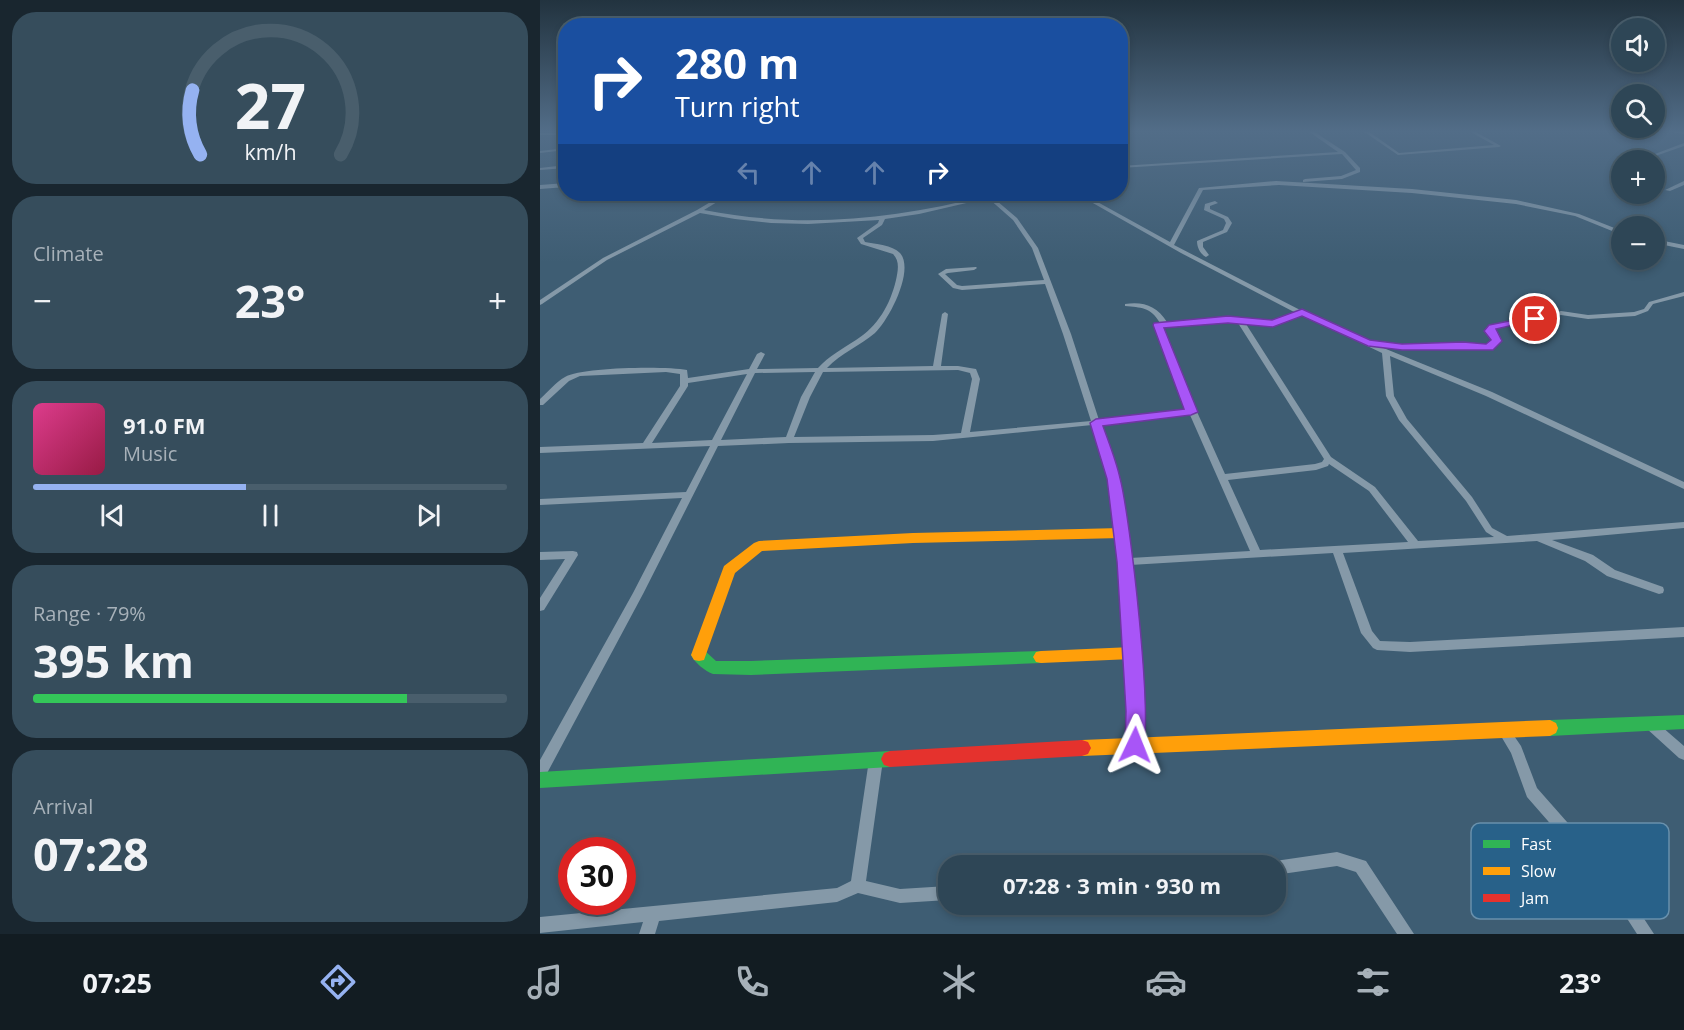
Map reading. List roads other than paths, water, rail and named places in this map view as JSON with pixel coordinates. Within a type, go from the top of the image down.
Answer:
[{"type":"street","points":[[1171,244],[1202,189],[1322,180],[1344,175]]},
{"type":"street","points":[[1276,183],[1412,191],[1516,202],[1577,215],[1611,229]]},
{"type":"street","points":[[1668,190],[1684,183]]},
{"type":"street","points":[[540,187],[558,186]]},
{"type":"street","points":[[540,303],[605,259],[699,212],[716,201]]},
{"type":"street","points":[[699,212],[734,219],[783,222],[883,218],[966,201]]},
{"type":"street","points":[[997,201],[1008,210],[1035,248],[1067,334],[1114,479],[1125,562],[1136,711],[1135,745]]},
{"type":"street","points":[[1093,201],[1302,313],[1490,394],[1684,486]]},
{"type":"street","points":[[1206,255],[1200,247],[1200,241],[1225,231],[1228,226],[1226,219],[1208,210],[1208,205],[1215,203]]},
{"type":"street","points":[[789,440],[819,372],[845,348],[871,333],[886,315],[901,273],[901,258],[895,251],[863,243],[860,238],[879,224],[883,218]]},
{"type":"street","points":[[1665,243],[1684,247]]},
{"type":"street","points":[[974,268],[941,274],[955,287],[962,288],[1046,282]]},
{"type":"street","points":[[1368,343],[1402,347],[1463,345],[1490,347],[1496,341],[1490,331],[1492,327],[1561,312],[1588,317],[1635,314],[1646,310],[1651,303],[1684,294]]},
{"type":"street","points":[[1127,305],[1143,305],[1155,309],[1164,324]]},
{"type":"street","points":[[1256,554],[1224,477],[1191,412],[1158,325],[1240,320],[1273,324],[1302,313]]},
{"type":"street","points":[[937,368],[945,314]]},
{"type":"street","points":[[1240,320],[1328,459],[1372,489],[1415,544]]},
{"type":"street","points":[[1386,351],[1390,396],[1403,420],[1469,499],[1489,530],[1503,537],[1516,539]]},
{"type":"street","points":[[540,773],[717,442],[761,354]]},
{"type":"street","points":[[685,381],[752,371],[819,372],[958,368],[974,371],[976,379],[965,435]]},
{"type":"street","points":[[540,403],[572,376],[588,373],[677,370],[684,372],[685,381],[646,445]]},
{"type":"street","points":[[540,395],[551,392]]},
{"type":"street","points":[[540,450],[965,435],[1191,412]]},
{"type":"street","points":[[1224,477],[1316,467],[1325,464],[1328,459]]},
{"type":"street","points":[[540,502],[689,495]]},
{"type":"street","points":[[1125,562],[1516,539],[1684,525]]},
{"type":"street","points":[[1121,533],[913,538],[759,546],[729,570],[701,645],[699,657],[712,667],[740,668],[1132,653]]},
{"type":"street","points":[[1536,537],[1589,558],[1611,573],[1659,590]]},
{"type":"street","points":[[1336,549],[1367,633],[1377,645],[1410,647],[1684,632]]},
{"type":"street","points":[[540,556],[573,555],[540,607]]},
{"type":"street","points":[[540,780],[1135,745],[1684,722]]},
{"type":"street","points":[[1650,724],[1684,754]]},
{"type":"street","points":[[1504,731],[1516,750],[1532,792],[1559,823]]},
{"type":"street","points":[[858,886],[876,760]]},
{"type":"street","points":[[1286,866],[1337,859],[1362,866],[1406,934]]},
{"type":"street","points":[[540,925],[837,896],[858,886],[900,896],[938,894]]},
{"type":"street","points":[[647,934],[653,914]]},
{"type":"street","points":[[1636,919],[1646,934]]}]
